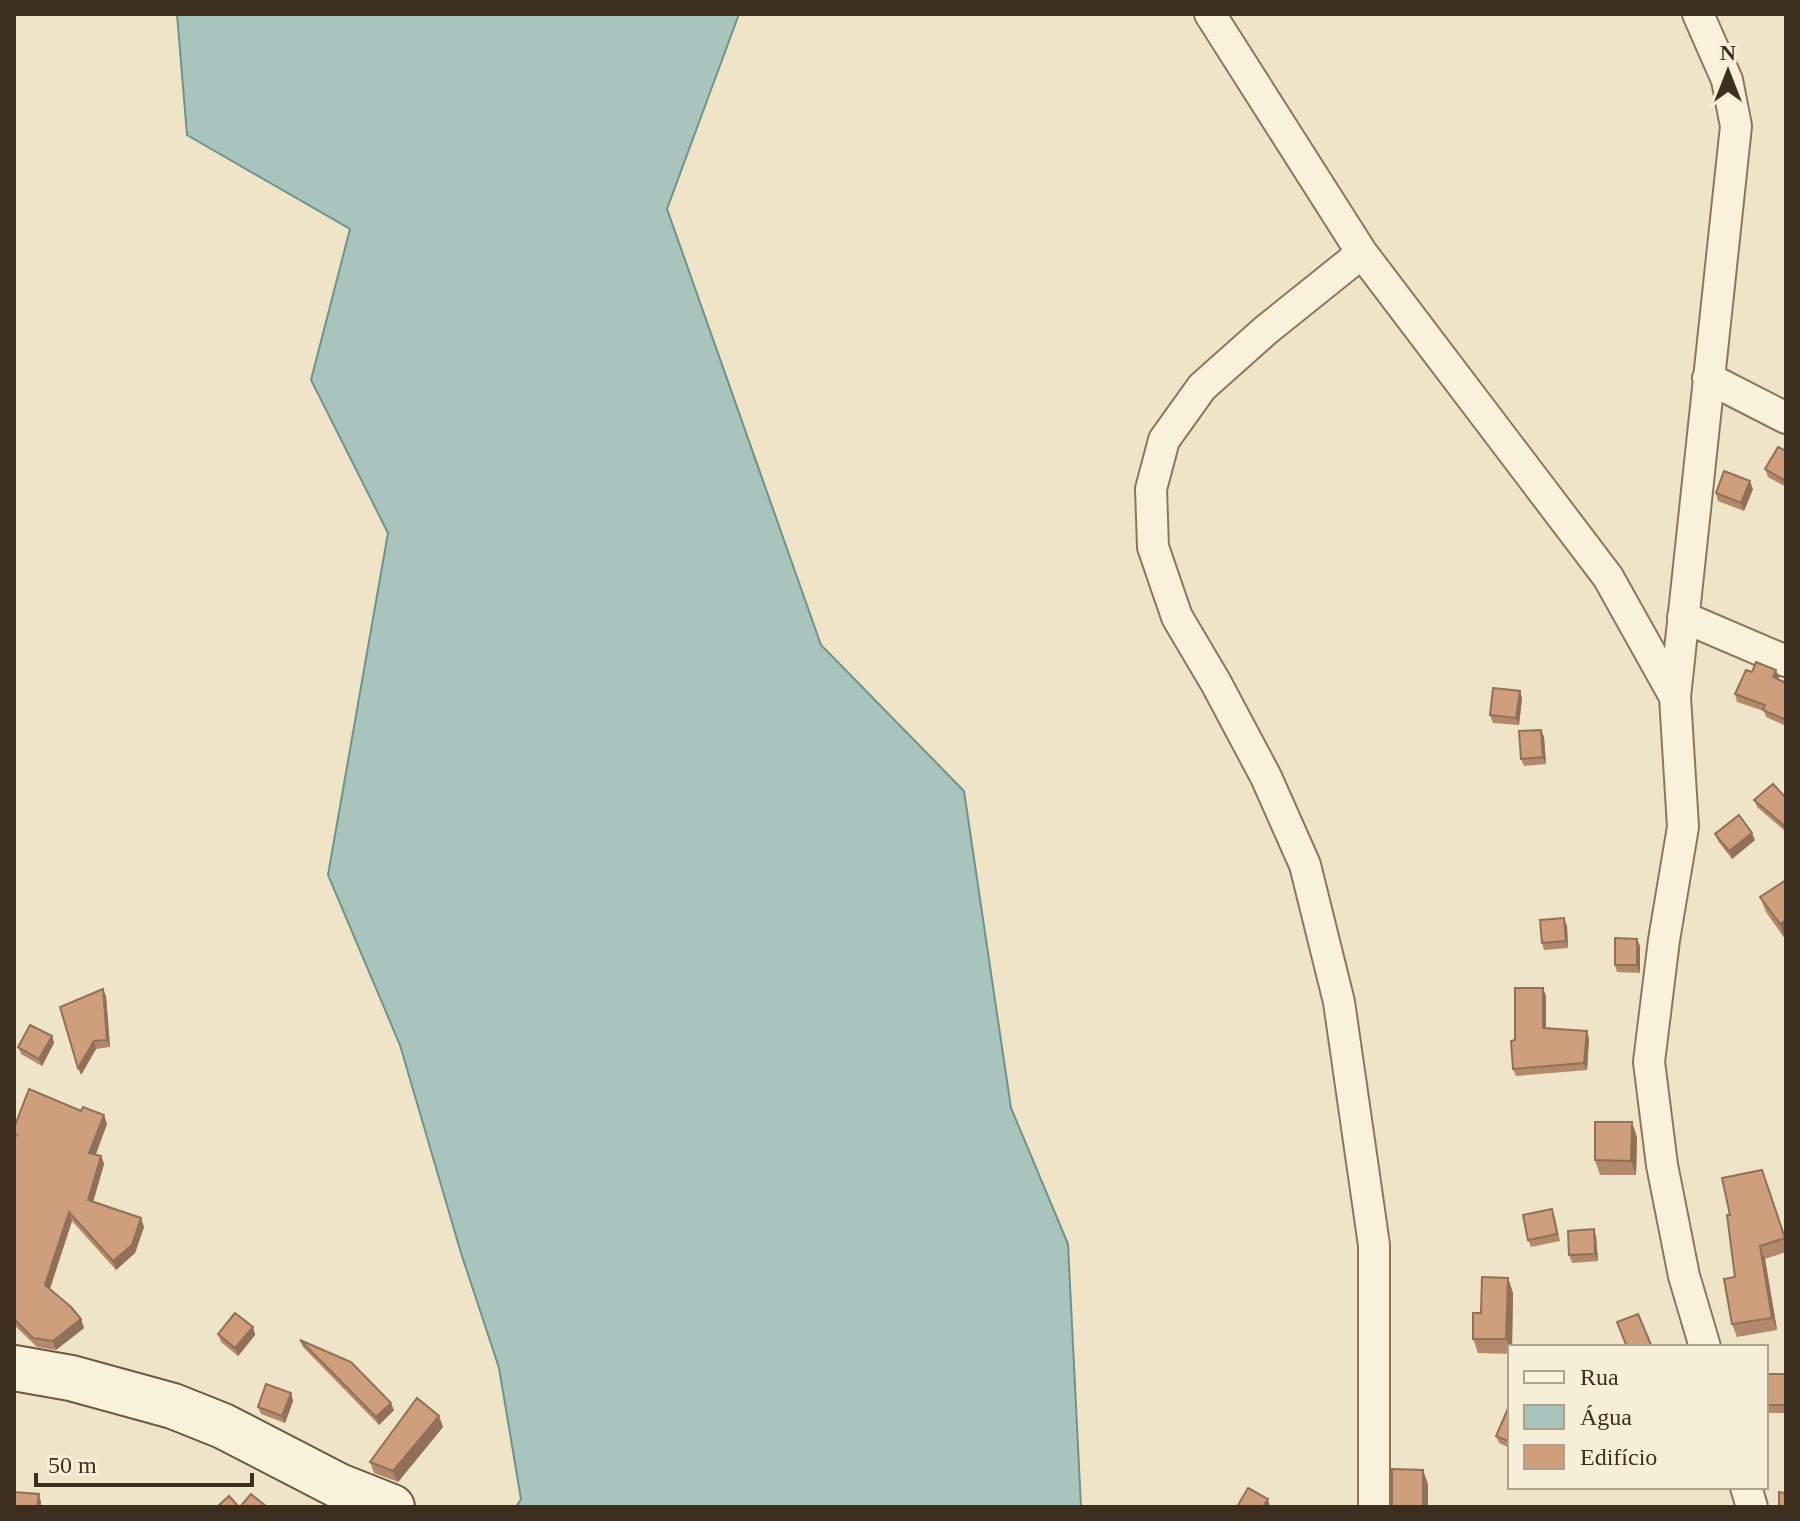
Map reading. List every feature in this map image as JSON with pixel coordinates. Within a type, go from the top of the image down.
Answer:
[{"type":"street","points":[[1210,14],[1362,253],[1608,577],[1675,697]]},
{"type":"street","points":[[1698,14],[1727,80],[1736,126],[1675,697],[1683,827],[1664,940],[1649,1062],[1662,1165],[1681,1262],[1704,1345]]},
{"type":"street","points":[[1362,253],[1266,330],[1202,387],[1164,440],[1151,489],[1153,547],[1177,617],[1266,777],[1305,865],[1339,1002],[1374,1245],[1374,1507]]},
{"type":"street","points":[[1708,378],[1786,418]]},
{"type":"street","points":[[1683,617],[1786,661]]},
{"type":"street","points":[[14,1368],[71,1378],[173,1406],[223,1426],[338,1497],[392,1507]]},
{"type":"water","points":[[177,14],[739,14],[667,209],[821,645],[964,791],[1011,1108],[1068,1244],[1081,1507],[516,1507],[521,1499],[499,1368],[461,1253],[400,1045],[328,875],[388,533],[311,380],[350,229],[187,135]]},
{"type":"building","points":[[1778,447],[1786,451],[1786,481],[1765,469]]},
{"type":"building","points":[[1724,471],[1750,481],[1741,503],[1716,493]]},
{"type":"building","points":[[1756,662],[1776,670],[1773,677],[1786,683],[1786,720],[1763,710],[1765,705],[1735,694],[1746,670],[1752,672]]},
{"type":"building","points":[[1493,688],[1520,691],[1516,718],[1490,715]]},
{"type":"building","points":[[1541,730],[1543,757],[1521,759],[1519,731]]},
{"type":"building","points":[[1773,784],[1786,798],[1786,827],[1754,800]]},
{"type":"building","points":[[1739,815],[1752,833],[1729,851],[1715,834]]},
{"type":"building","points":[[1786,880],[1786,920],[1780,924],[1760,897]]},
{"type":"building","points":[[1564,918],[1566,941],[1542,943],[1540,920]]},
{"type":"building","points":[[1615,938],[1637,939],[1637,965],[1615,965]]},
{"type":"building","points":[[1515,988],[1543,988],[1543,1028],[1587,1031],[1584,1063],[1513,1069],[1511,1041],[1515,1040]]},
{"type":"building","points":[[103,989],[107,1040],[94,1041],[78,1068],[60,1007]]},
{"type":"building","points":[[30,1025],[52,1036],[39,1059],[18,1047]]},
{"type":"building","points":[[29,1089],[81,1111],[83,1107],[104,1115],[89,1153],[101,1156],[88,1200],[141,1218],[132,1245],[113,1261],[69,1212],[45,1285],[81,1319],[53,1341],[33,1338],[14,1319],[14,1128]]},
{"type":"building","points":[[1595,1122],[1632,1122],[1631,1161],[1595,1160]]},
{"type":"building","points":[[1762,1170],[1785,1238],[1760,1246],[1772,1318],[1732,1324],[1724,1279],[1735,1277],[1727,1215],[1730,1215],[1722,1178]]},
{"type":"building","points":[[1552,1209],[1557,1234],[1528,1240],[1523,1215]]},
{"type":"building","points":[[1594,1229],[1595,1254],[1569,1255],[1568,1231]]},
{"type":"building","points":[[1482,1277],[1508,1278],[1506,1339],[1473,1339],[1473,1313],[1481,1313]]},
{"type":"building","points":[[235,1313],[253,1327],[235,1348],[218,1334]]},
{"type":"building","points":[[1638,1314],[1651,1345],[1626,1345],[1617,1322]]},
{"type":"building","points":[[300,1340],[351,1362],[391,1403],[376,1417]]},
{"type":"building","points":[[1768,1374],[1786,1374],[1786,1405],[1768,1405]]},
{"type":"building","points":[[266,1384],[291,1393],[282,1416],[258,1407]]},
{"type":"building","points":[[417,1398],[439,1416],[393,1471],[370,1462]]},
{"type":"building","points":[[1508,1409],[1508,1441],[1496,1436]]},
{"type":"building","points":[[1392,1469],[1423,1470],[1423,1507],[1392,1507]]},
{"type":"building","points":[[1248,1488],[1268,1499],[1263,1507],[1237,1507]]},
{"type":"building","points":[[14,1492],[39,1494],[37,1507],[14,1507]]},
{"type":"building","points":[[1779,1492],[1786,1493],[1786,1507],[1779,1507]]},
{"type":"building","points":[[251,1494],[267,1507],[240,1507]]},
{"type":"building","points":[[229,1496],[239,1507],[217,1507]]}]
